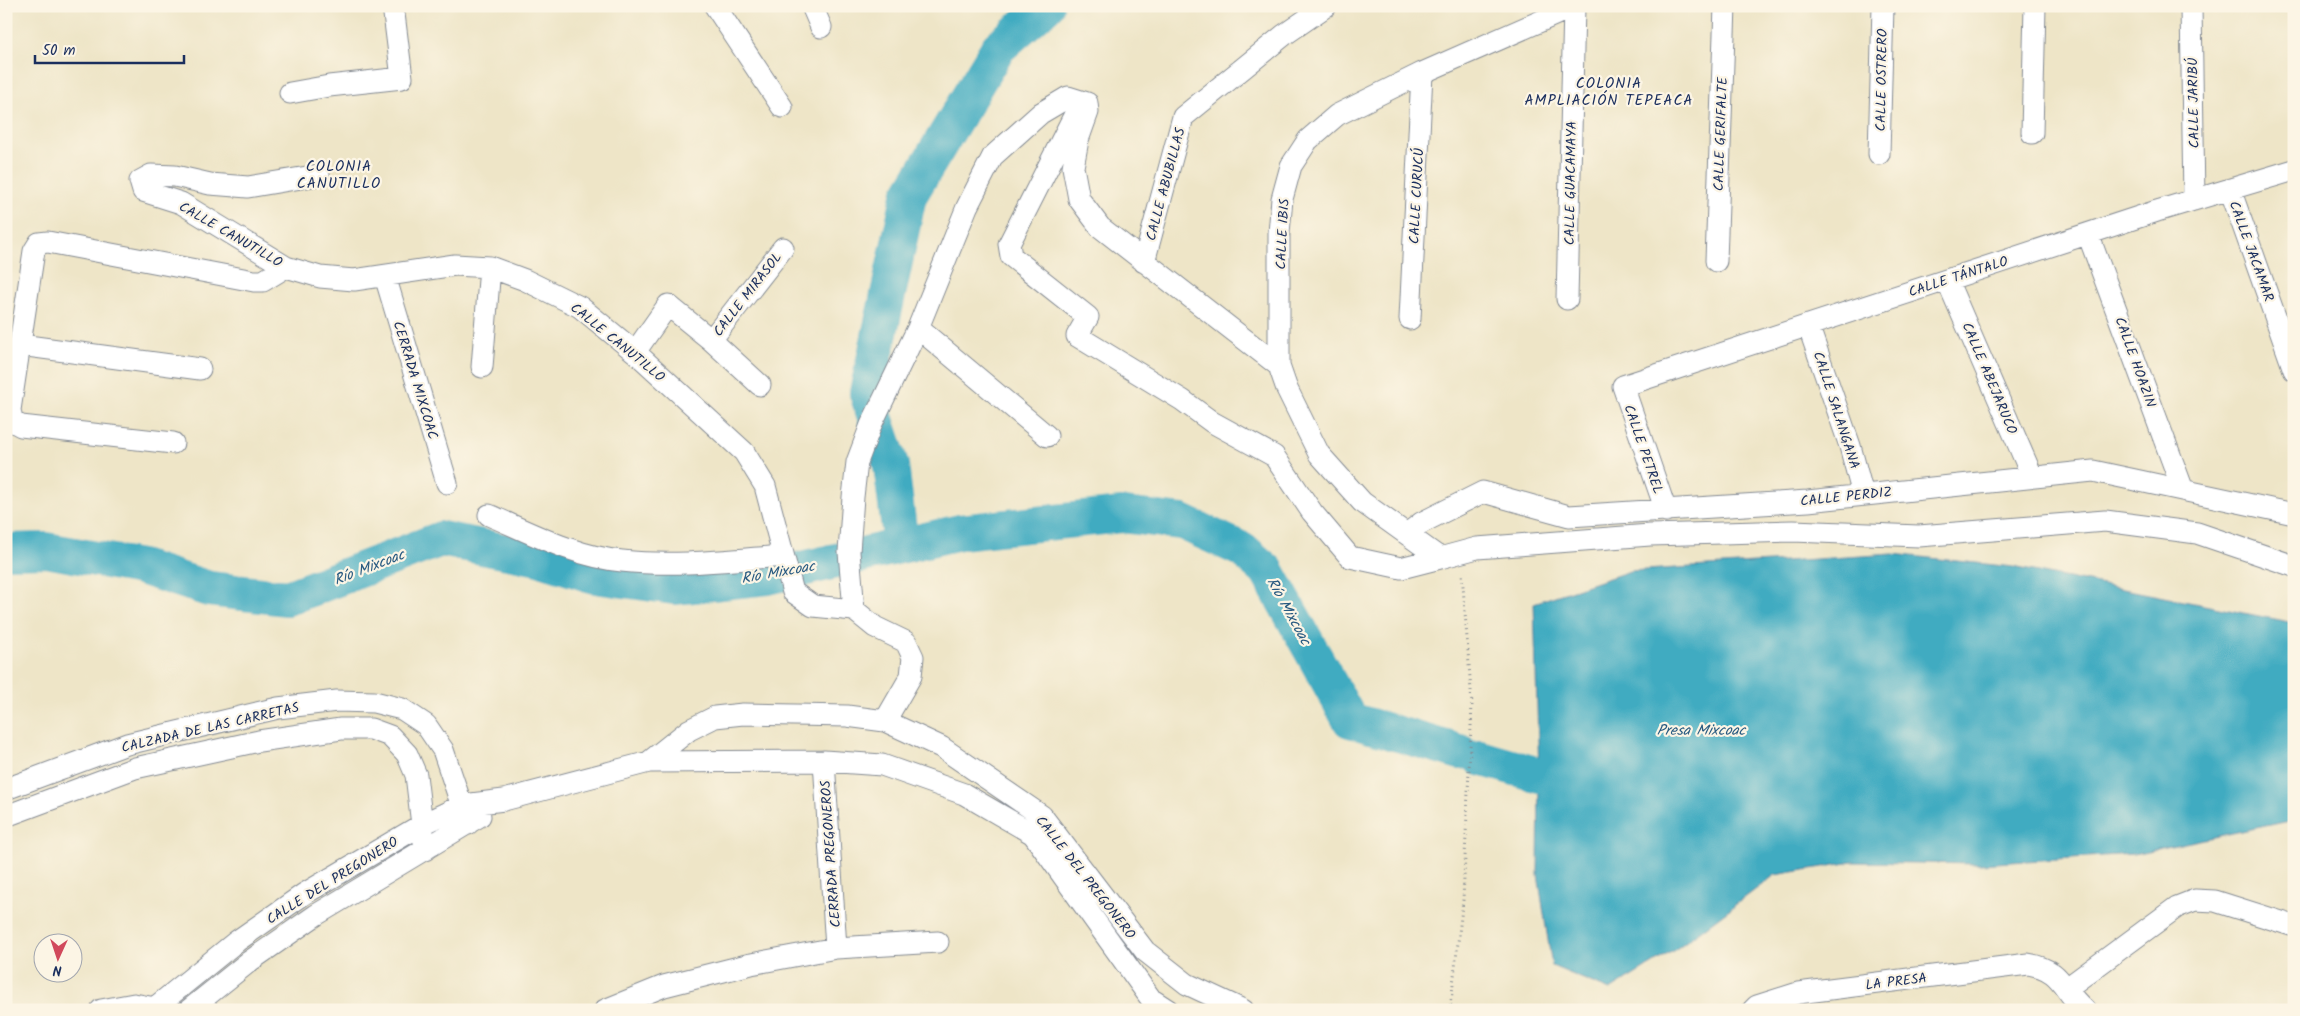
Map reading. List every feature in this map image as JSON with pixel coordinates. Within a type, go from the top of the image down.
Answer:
[{"type":"street","points":[[290,94],[329,86],[402,78],[393,6]]},
{"type":"street","points":[[715,6],[782,107]]},
{"type":"street","points":[[812,6],[821,27]]},
{"type":"street","name":"CALLE ABUBILLAS","points":[[1144,262],[1183,117],[1284,35],[1326,6]]},
{"type":"street","name":"CALLE IBIS","points":[[1433,548],[1362,502],[1318,454],[1303,425],[1279,366],[1279,233],[1282,199],[1291,166],[1308,140],[1337,115],[1422,73],[1575,6]]},
{"type":"street","name":"CALLE GUACAMAYA","points":[[1567,300],[1575,6]]},
{"type":"street","name":"CALLE GERIFALTE","points":[[1716,262],[1725,6]]},
{"type":"street","name":"CALLE OSTRERO","points":[[1879,154],[1883,6]]},
{"type":"street","points":[[2032,133],[2035,6]]},
{"type":"street","name":"CALLE JARIBÚ","points":[[2192,6],[2194,200]]},
{"type":"street","name":"CALLE CURUCÚ","points":[[1410,319],[1422,73]]},
{"type":"street","points":[[885,720],[911,676],[914,657],[906,642],[875,627],[854,609],[849,552],[857,462],[871,425],[918,328],[967,207],[993,156],[1041,113],[1068,97],[1087,103],[1088,112],[1078,140],[1073,166],[1080,199],[1100,227],[1279,366]]},
{"type":"street","points":[[1082,101],[1009,244],[1012,256],[1088,317],[1077,336],[1182,400],[1212,422],[1274,456],[1312,512],[1350,557],[1401,568],[1433,548],[1477,548],[1650,534],[1793,531],[1919,536],[2105,521],[2197,533],[2294,566]]},
{"type":"street","name":"CALLE TÁNTALO","points":[[1623,386],[2088,234],[2294,170]]},
{"type":"street","name":"CALLE CANUTILLO","points":[[318,175],[248,187],[210,184],[175,176],[152,175],[140,180],[143,191],[181,204],[286,267],[320,277],[354,280],[455,265],[490,267],[525,280],[580,308],[634,352],[744,452],[765,486],[782,557],[793,592],[813,606],[854,609]]},
{"type":"street","name":"CALLE JACAMAR","points":[[2230,189],[2294,370]]},
{"type":"street","name":"CALLE HOAZIN","points":[[2088,234],[2183,490]]},
{"type":"street","points":[[173,443],[21,426],[12,421],[10,410],[34,251],[39,243],[48,242],[254,281],[263,281],[286,267]]},
{"type":"street","name":"CALLE MIRASOL","points":[[712,340],[783,248]]},
{"type":"street","points":[[482,367],[490,267]]},
{"type":"street","name":"CERRADA MIXCOAC","points":[[385,276],[447,483]]},
{"type":"street","name":"CALLE ABEJARUCO","points":[[1947,280],[2032,476]]},
{"type":"street","name":"CALLE MIRASOL","points":[[634,352],[668,305],[712,340],[760,385]]},
{"type":"street","name":"CALLE SALANGANA","points":[[1808,325],[1850,446],[1863,495]]},
{"type":"street","points":[[918,328],[1047,436]]},
{"type":"street","points":[[20,345],[200,369]]},
{"type":"street","name":"CALLE PETREL","points":[[1623,386],[1666,511]]},
{"type":"street","name":"CALLE PERDIZ","points":[[1433,548],[1421,523],[1483,492],[1569,516],[1666,511],[1863,495],[2093,471],[2294,514]]},
{"type":"street","points":[[489,515],[574,550],[621,561],[690,563],[782,557]]},
{"type":"street","name":"CALZADA DE LAS CARRETAS","points":[[6,789],[136,742],[278,708],[337,701],[374,702],[402,709],[426,725],[443,750],[466,815]]},
{"type":"street","name":"CALLE DEL PREGONERO","points":[[649,762],[688,730],[715,717],[744,714],[847,716],[885,720],[941,747],[1042,816],[1144,951],[1187,984],[1243,1010]]},
{"type":"street","name":"CALZADA DE LAS CARRETAS","points":[[6,816],[135,768],[259,741],[341,729],[371,728],[390,736],[407,754],[416,775],[425,850]]},
{"type":"street","name":"CALLE DEL PREGONERO","points":[[154,1009],[237,941],[304,894],[423,824],[466,815],[504,800],[649,762],[824,761],[882,765],[964,794],[1033,834],[1151,1000],[1168,1010]]},
{"type":"street","name":"CERRADA PREGONEROS","points":[[824,761],[836,948]]},
{"type":"street","name":"CALLE DEL PREGONERO","points":[[189,1010],[250,961],[316,915],[425,850],[466,815]]},
{"type":"street","points":[[2085,1010],[2074,1000],[2067,988],[2177,907],[2195,900],[2215,901],[2294,926]]},
{"type":"street","points":[[605,1010],[664,986],[751,964],[836,948],[938,942]]},
{"type":"street","name":"LA PRESA","points":[[1753,1010],[1757,1006],[1798,993],[2028,964],[2042,966],[2057,976],[2067,988]]},
{"type":"street","points":[[101,1010],[134,1004],[154,1009]]},
{"type":"path","points":[[1433,548],[1472,704],[1463,900],[1450,1010]]},
{"type":"water","name":"Presa Mixcoac","points":[[1893,554],[2013,567],[2294,623],[2294,820],[2133,854],[1980,864],[1853,862],[1775,875],[1676,949],[1610,990],[1552,966],[1538,875],[1539,775],[1534,603],[1630,571]]},
{"type":"waterway","points":[[901,545],[891,465],[867,393],[909,196],[998,48],[1046,6]]},
{"type":"waterway","name":"Río Mixcoac","points":[[6,551],[46,550],[141,567],[209,589],[287,598],[441,539],[539,558],[595,576],[674,587],[768,577],[960,532],[1122,515],[1182,522],[1243,550],[1267,571],[1350,720],[1460,752]]},
{"type":"waterway","name":"Río Mixcoac","points":[[1480,758],[1539,775]]},
{"type":"district","name":"COLONIA AMPLIACIÓN TEPEACA","points":[[1609,92]]},
{"type":"district","name":"COLONIA CANUTILLO","points":[[339,174]]}]
